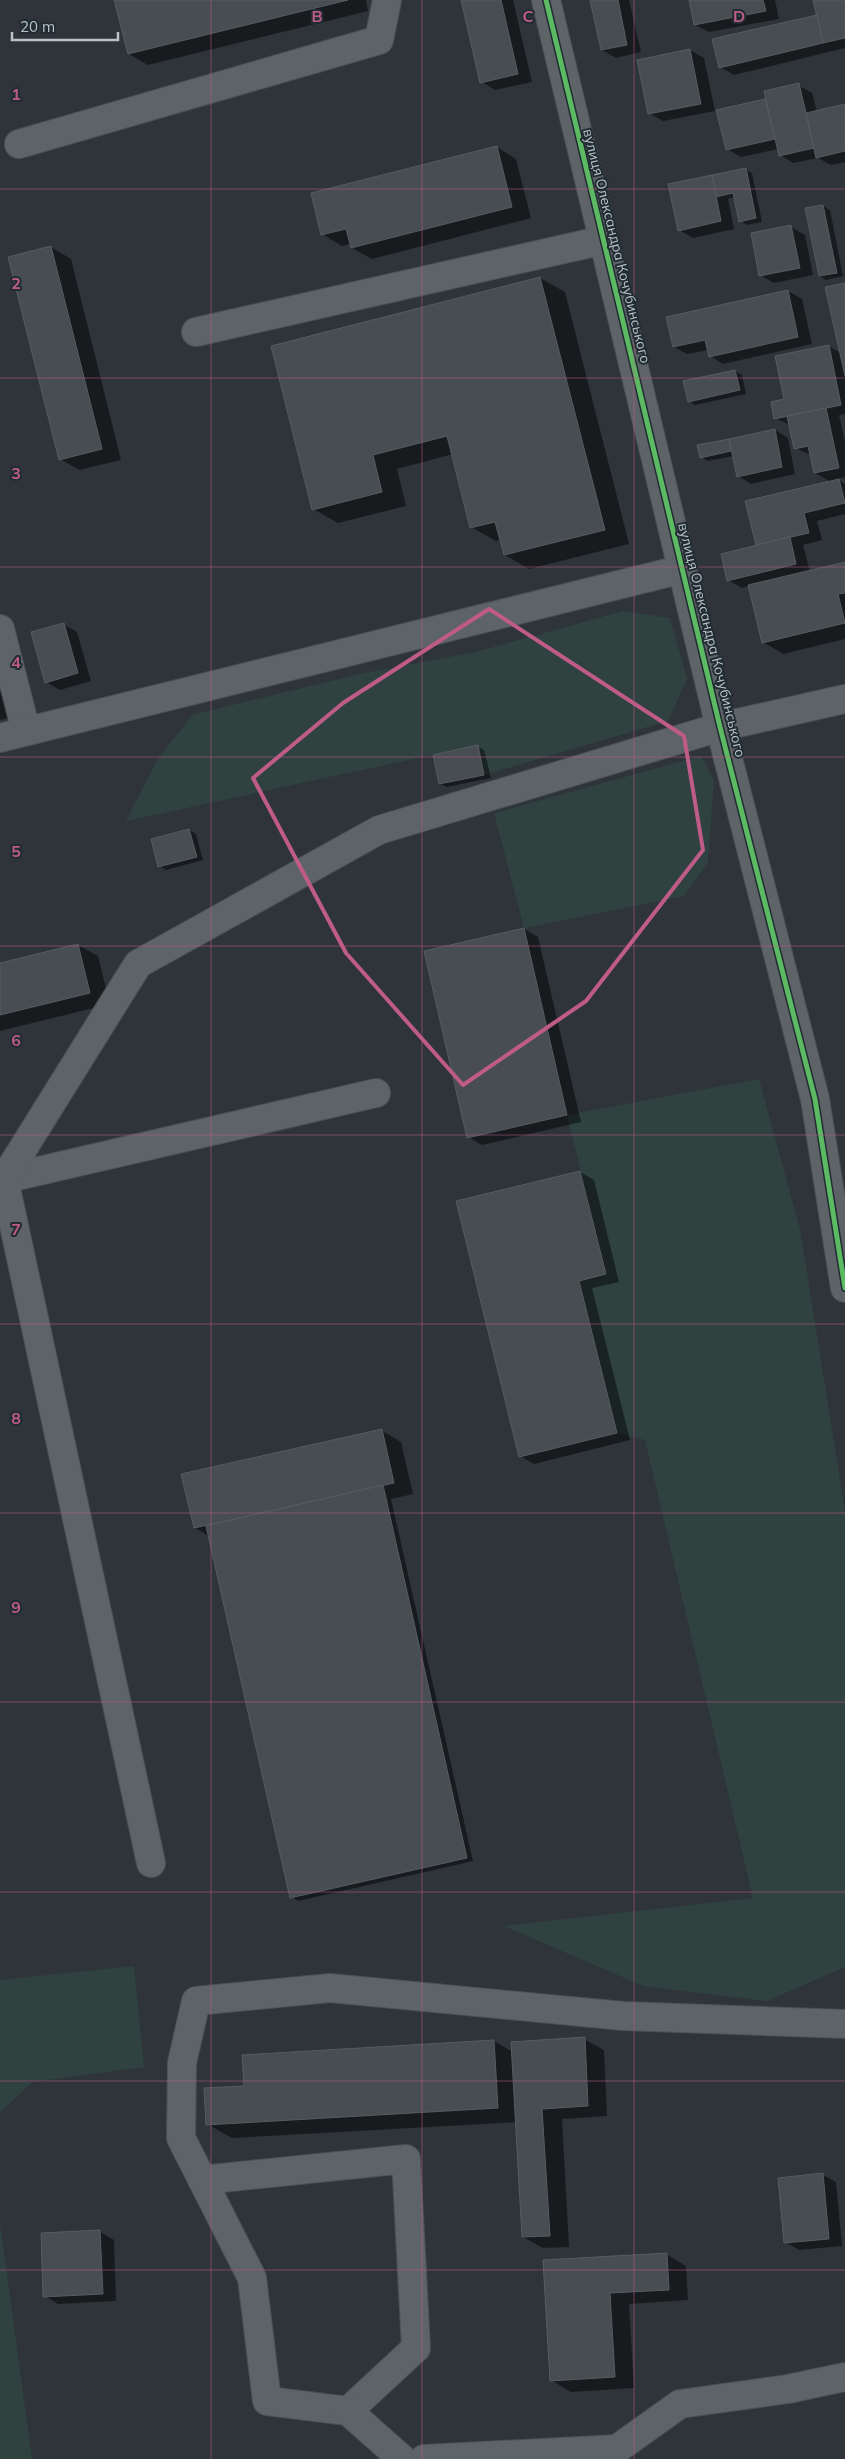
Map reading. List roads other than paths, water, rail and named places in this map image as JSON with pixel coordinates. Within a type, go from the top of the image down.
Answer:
[{"type":"street","points":[[19,144],[380,40],[387,0]]},
{"type":"street","name":"вулиця Олександра Кочубинського","points":[[546,0],[720,727],[815,1099],[845,1288]]},
{"type":"street","points":[[196,332],[604,240]]},
{"type":"street","points":[[0,738],[683,569]]},
{"type":"street","points":[[0,629],[26,732]]},
{"type":"street","points":[[151,1863],[2,1180],[138,964],[379,830],[720,727],[845,699]]},
{"type":"street","points":[[2,1180],[376,1093]]},
{"type":"street","points":[[402,2459],[348,2411],[267,2401],[252,2278],[181,2138],[182,2062],[196,2001],[330,1988],[623,2016],[845,2024]]},
{"type":"street","points":[[202,2180],[406,2159],[416,2348],[348,2411]]},
{"type":"street","points":[[424,2459],[617,2449],[680,2404],[788,2389],[845,2377]]}]
